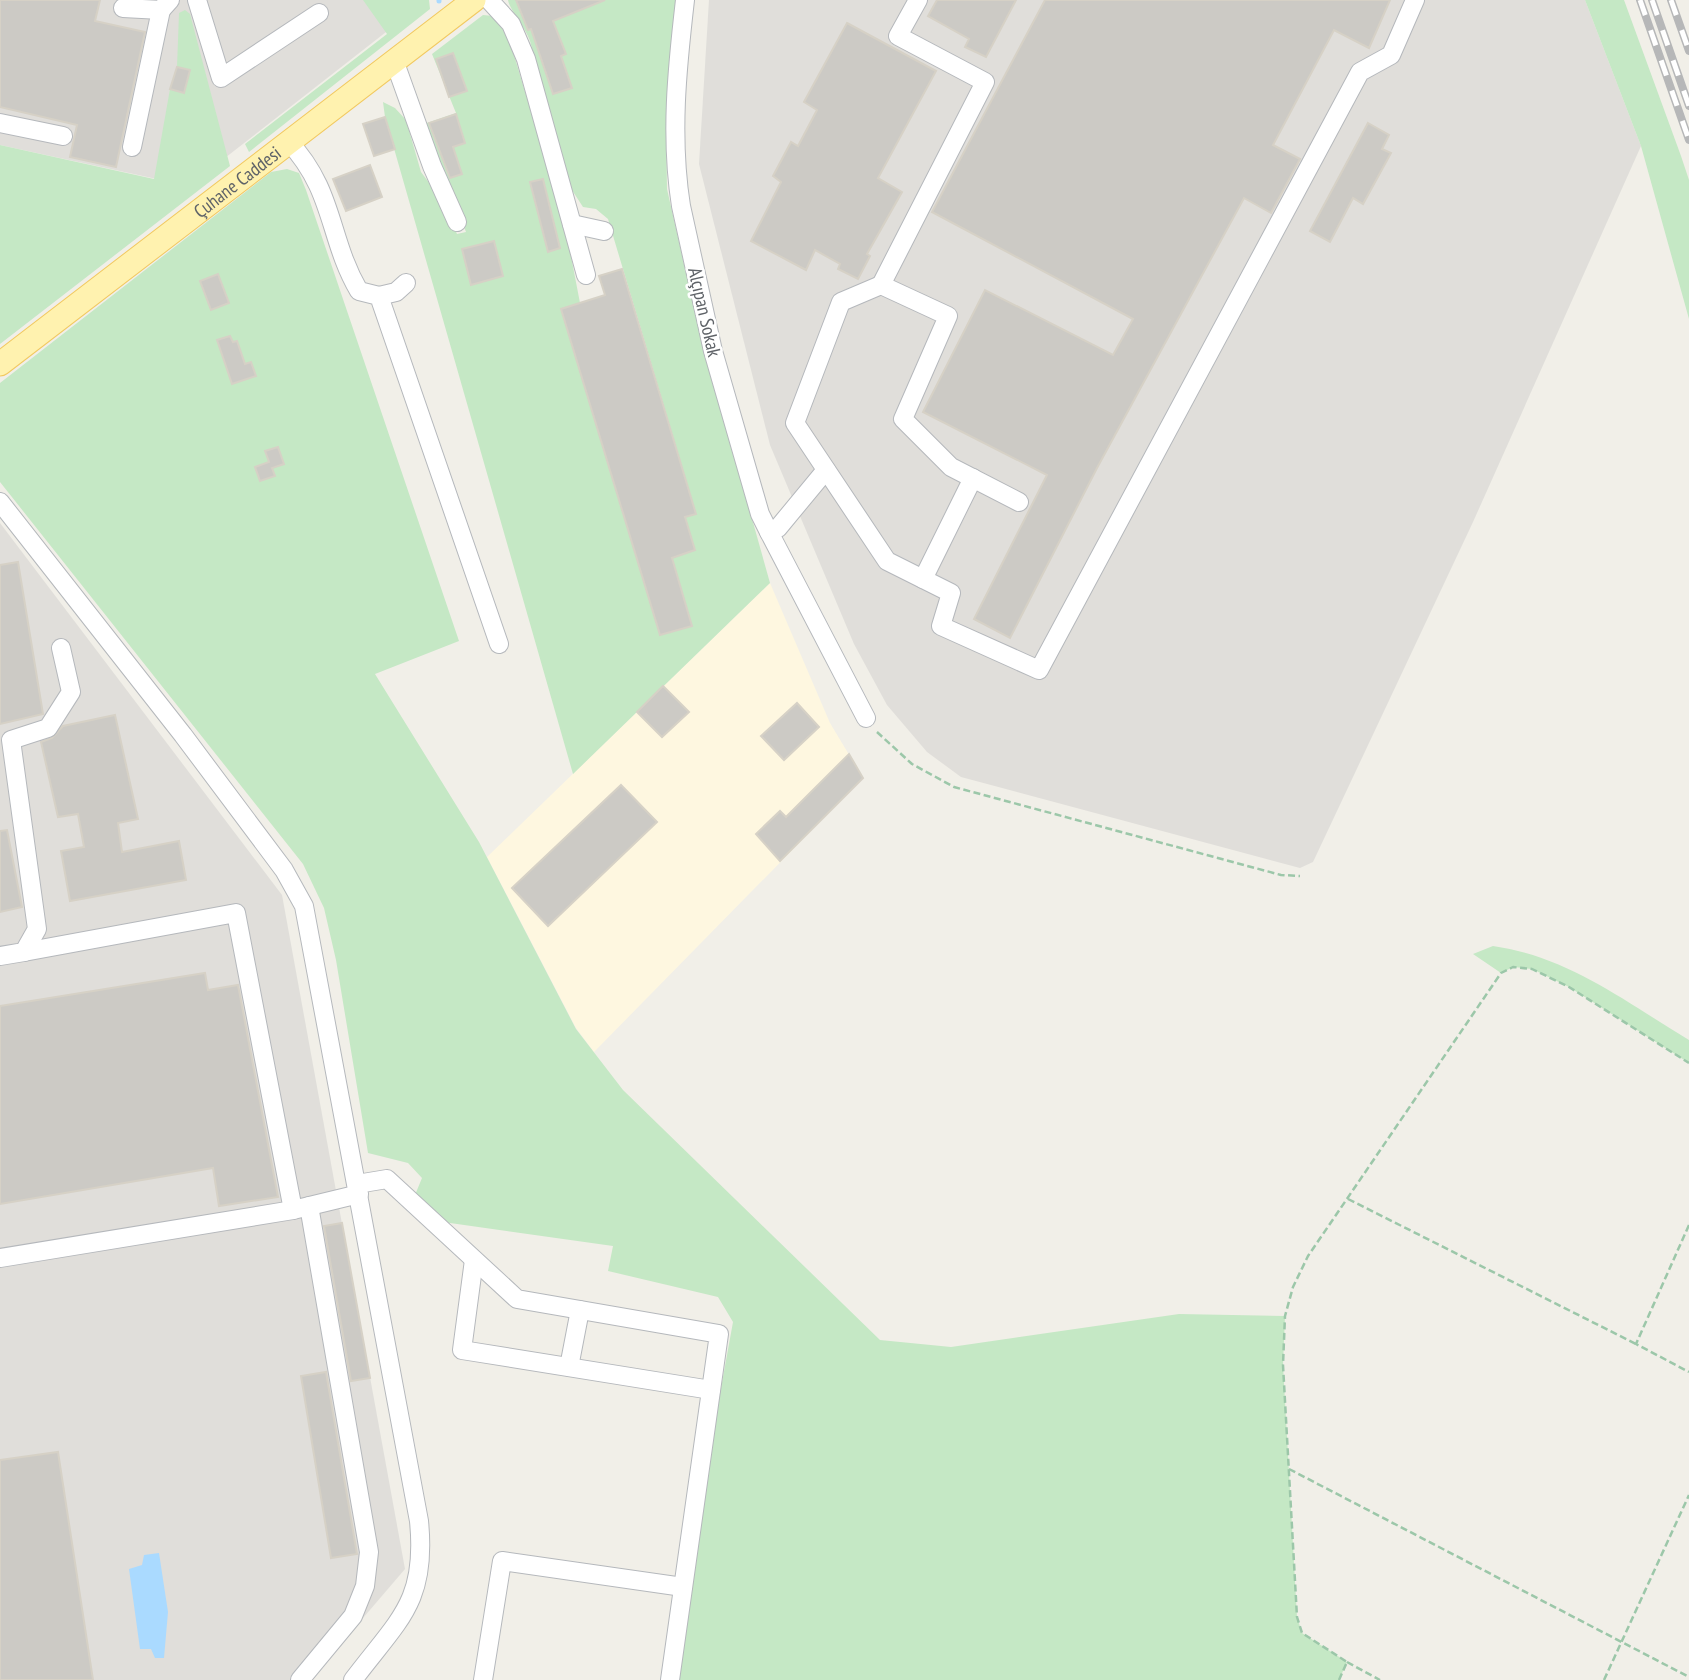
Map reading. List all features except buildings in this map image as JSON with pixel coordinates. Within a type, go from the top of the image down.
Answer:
[{"type":"main road","name":"Çuhane Caddesi","points":[[0,364],[474,0]]},
{"type":"street","points":[[197,0],[221,78],[319,13]]},
{"type":"street","points":[[489,0],[506,17],[518,37],[586,275]]},
{"type":"street","name":"Alçıpan Sokak","points":[[685,0],[675,101],[674,142],[679,196],[727,404],[760,514],[866,718]]},
{"type":"street","points":[[918,0],[898,36],[985,82],[881,285],[841,302],[795,423],[887,561],[951,593],[941,626],[1039,670],[1360,72],[1391,55],[1415,0]]},
{"type":"street","points":[[123,8],[166,5],[132,147]]},
{"type":"street","points":[[394,60],[432,166],[457,222]]},
{"type":"street","points":[[0,123],[62,135]]},
{"type":"street","points":[[288,141],[308,162],[320,185],[359,291],[379,296],[396,292],[405,283]]},
{"type":"street","points":[[572,224],[604,231]]},
{"type":"street","points":[[881,285],[947,316],[903,419],[951,467],[1019,502]]},
{"type":"street","points":[[379,296],[499,645]]},
{"type":"street","points":[[769,532],[778,528],[826,470]]},
{"type":"street","points":[[923,579],[973,478]]},
{"type":"street","points":[[0,502],[183,735],[296,888],[311,930],[419,1521],[422,1554],[413,1600],[353,1680]]},
{"type":"street","points":[[24,952],[37,929],[11,740],[48,728],[71,691],[61,648]]},
{"type":"street","points":[[0,956],[236,913],[301,1208],[369,1552],[365,1586],[352,1616],[300,1680]]},
{"type":"street","points":[[0,1258],[301,1208],[387,1179],[517,1298],[719,1334],[670,1680]]},
{"type":"street","points":[[474,1260],[462,1350],[711,1390]]},
{"type":"street","points":[[569,1367],[580,1310]]},
{"type":"street","points":[[483,1680],[502,1561],[683,1587]]},
{"type":"path","points":[[866,718],[884,741],[912,764],[954,788],[1281,874],[1300,876]]},
{"type":"path","points":[[1380,1680],[1302,1633],[1297,1617],[1283,1365],[1285,1316],[1293,1287],[1308,1256],[1501,973],[1513,967],[1532,969],[1569,988],[1689,1063]]},
{"type":"path","points":[[1348,1198],[1689,1373]]},
{"type":"path","points":[[1636,1344],[1689,1225]]},
{"type":"path","points":[[1289,1469],[1689,1677]]},
{"type":"path","points":[[1604,1680],[1689,1495]]},
{"type":"path","points":[[1339,1680],[1347,1662]]},
{"type":"shaded area","points":[[0,0],[427,0],[189,186],[0,145]]},
{"type":"shaded area","points":[[709,0],[1585,0],[1641,146],[1473,522],[1313,862],[1300,868],[961,777],[927,752],[887,705],[854,644],[770,445],[699,164]]},
{"type":"shaded area","points":[[0,523],[282,895],[405,1569],[310,1680],[0,1680]]},
{"type":"shaded area","points":[[770,583],[830,723],[863,778],[594,1052],[576,1028],[487,857]]},
{"type":"green space","points":[[363,0],[429,0],[430,9],[249,152],[245,144],[387,34]]},
{"type":"green space","points":[[508,0],[679,0],[666,124],[667,189],[698,326],[770,583],[573,774],[385,117],[383,102],[395,108],[406,120],[421,172],[442,200],[457,234],[466,232],[424,124],[456,113],[432,54],[483,15],[493,16],[508,35],[565,225],[580,303],[561,309],[660,635],[692,625],[672,558],[694,550],[685,517],[696,513],[608,219],[596,209],[583,207],[570,187],[530,41]]},
{"type":"green space","points":[[1585,0],[1624,0],[1689,180],[1689,319],[1641,146]]},
{"type":"green space","points":[[185,10],[190,14],[230,166],[0,344],[0,145],[154,179],[170,89],[184,93],[189,70],[177,67],[179,13]]},
{"type":"green space","points":[[287,169],[299,173],[306,190],[459,641],[375,674],[479,842],[576,1029],[623,1090],[880,1340],[951,1347],[1179,1314],[1285,1316],[1283,1365],[1297,1617],[1302,1633],[1347,1662],[1339,1680],[678,1680],[713,1432],[733,1322],[718,1297],[608,1271],[613,1246],[443,1222],[415,1195],[422,1178],[408,1163],[368,1153],[336,960],[324,908],[303,864],[0,482],[0,383],[271,172]]},
{"type":"green space","points":[[1493,946],[1547,960],[1595,982],[1689,1040],[1689,1063],[1569,987],[1532,969],[1513,967],[1501,973],[1473,954]]},
{"type":"water","points":[[159,1553],[168,1612],[164,1658],[155,1658],[151,1649],[140,1649],[129,1569],[142,1565],[144,1555]]},
{"type":"railway","points":[[1640,0],[1689,140]]},
{"type":"railway","points":[[1652,0],[1689,106]]},
{"type":"railway","points":[[1671,0],[1689,51]]}]
